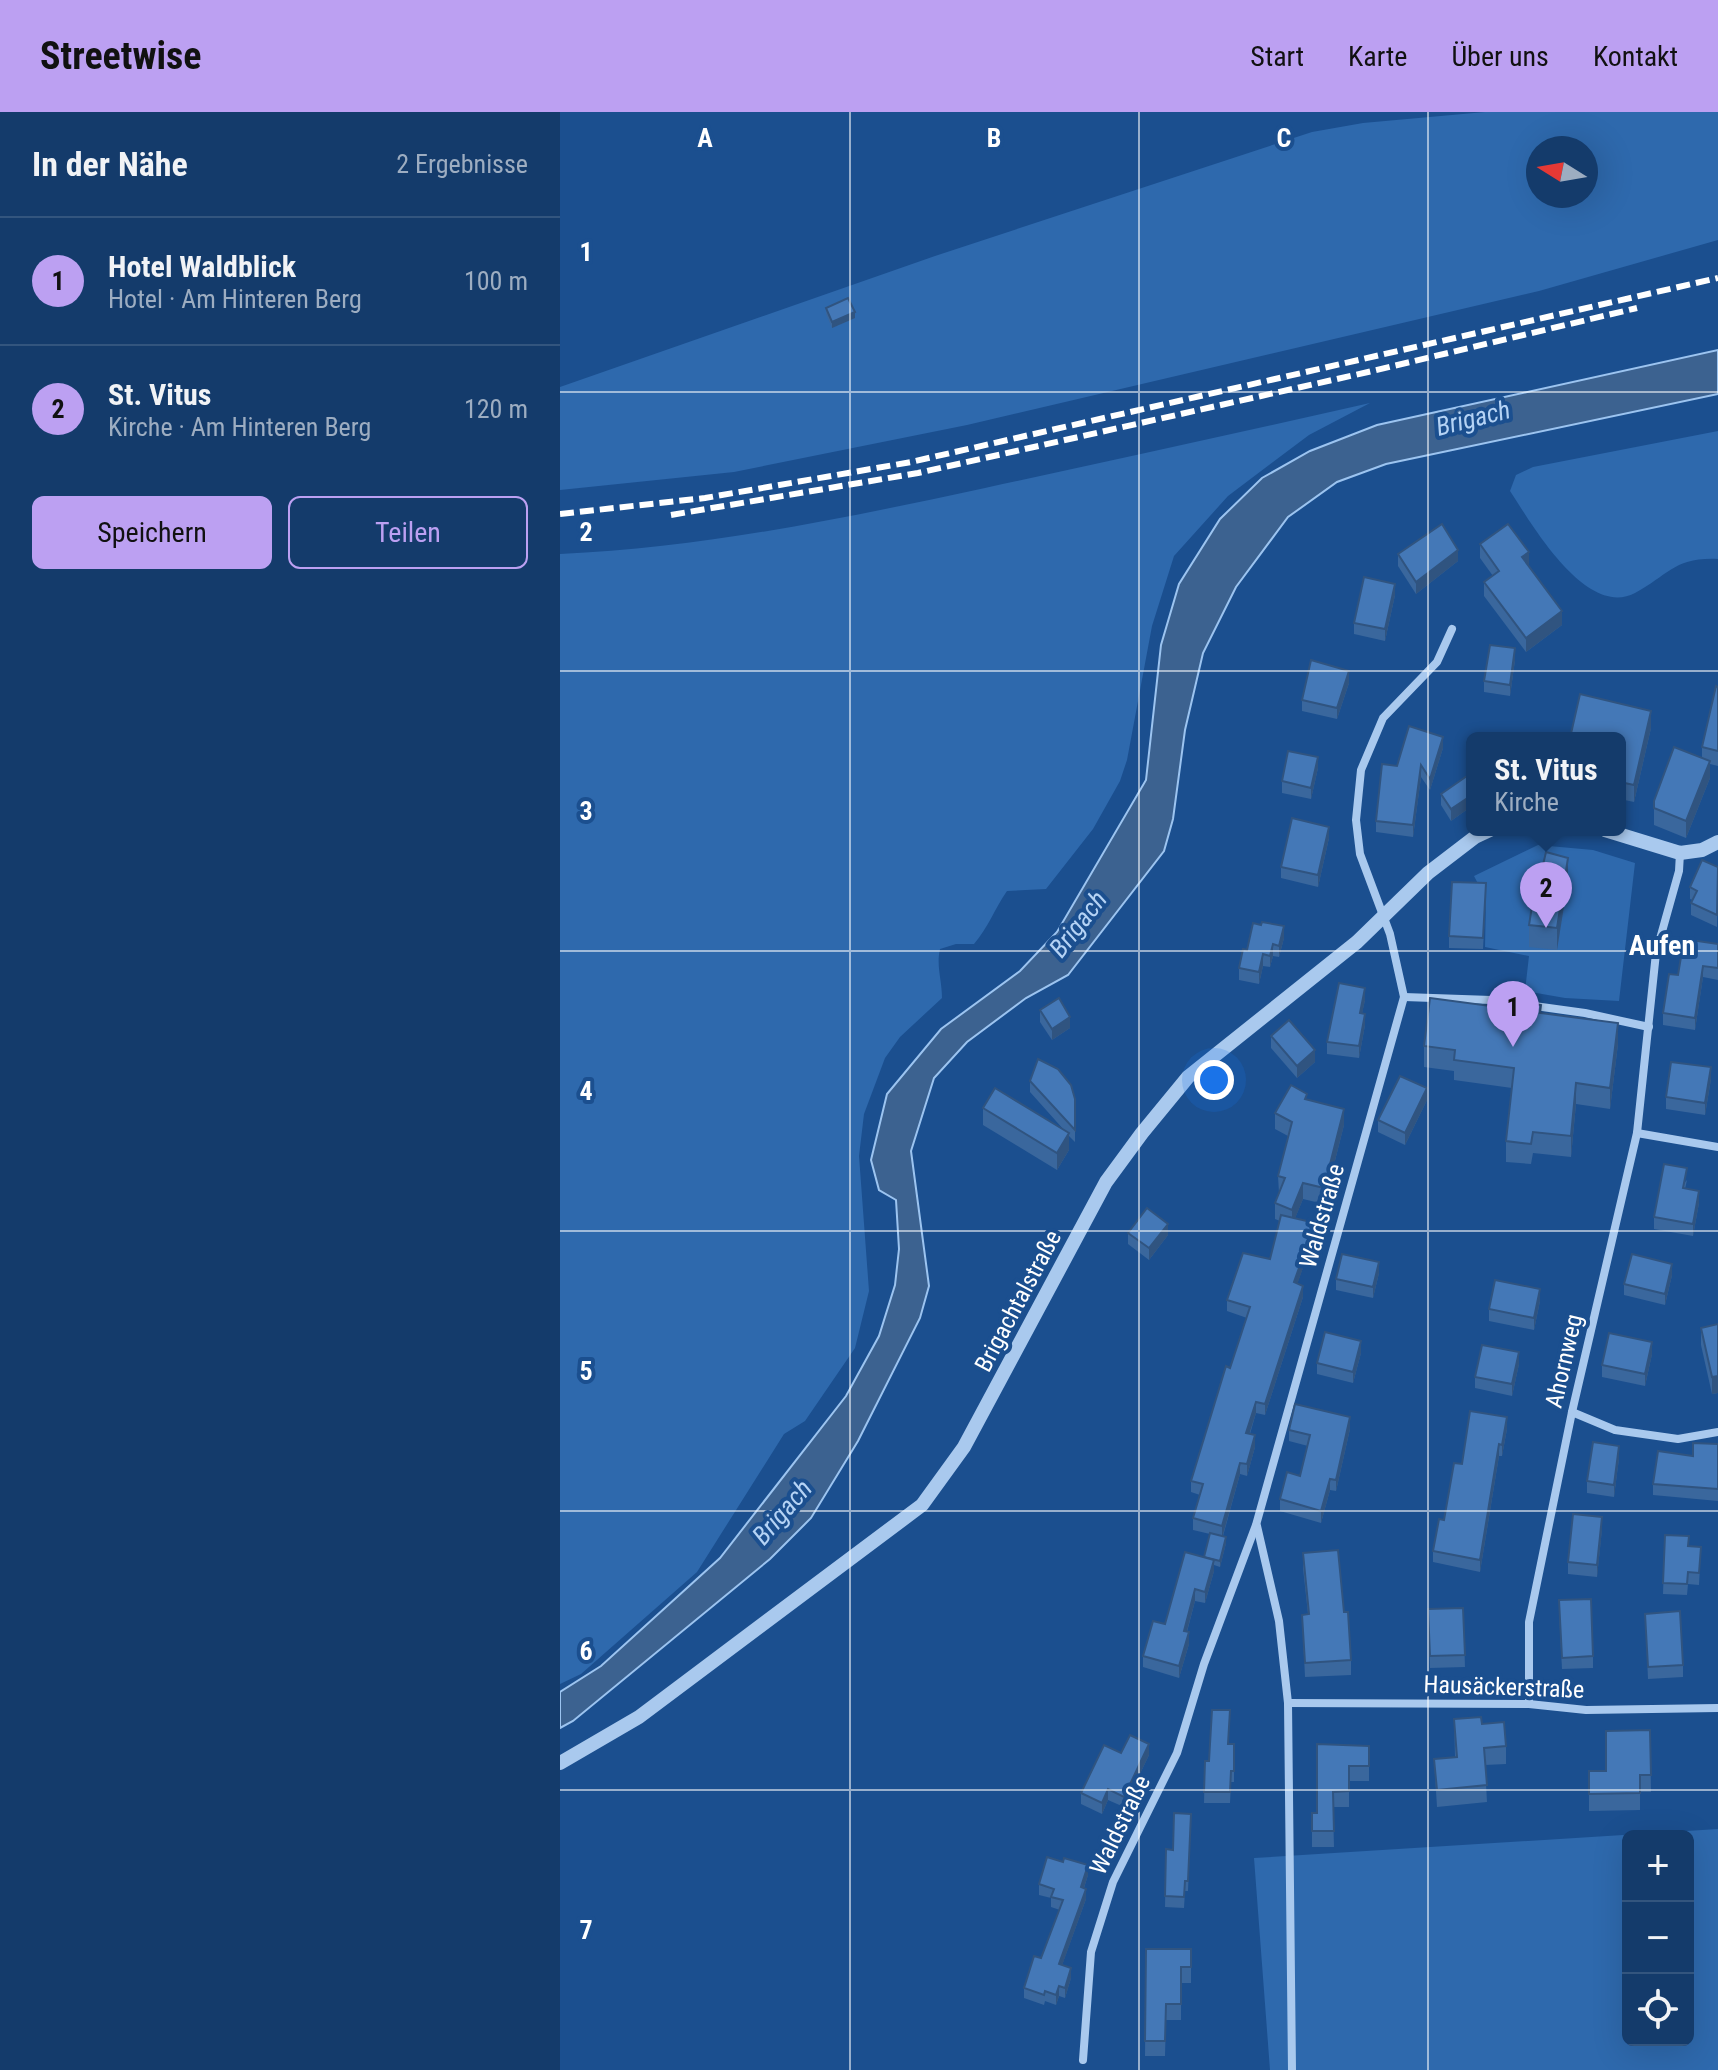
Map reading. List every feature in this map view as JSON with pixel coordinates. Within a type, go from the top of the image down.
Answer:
[{"type":"street","name":"Waldstraße","points":[[1083,2060],[1091,1952],[1113,1882],[1177,1753],[1204,1664],[1256,1525],[1404,997],[1384,918],[1360,854],[1356,820],[1361,770],[1383,718],[1437,662],[1452,629]]},
{"type":"street","name":"Brigachtalstraße","points":[[560,1763],[639,1717],[922,1505],[964,1447],[1106,1182],[1188,1077],[1384,918],[1428,873],[1477,836]]},
{"type":"street","points":[[1625,836],[1680,853],[1702,850],[1718,842]]},
{"type":"street","name":"Ahornweg","points":[[1529,1704],[1529,1622],[1572,1412],[1637,1133],[1656,953],[1679,871],[1680,853]]},
{"type":"street","points":[[1404,997],[1491,1000],[1585,1013],[1649,1027]]},
{"type":"street","points":[[1637,1133],[1718,1147]]},
{"type":"street","points":[[1572,1412],[1615,1430],[1678,1439],[1718,1432]]},
{"type":"street","name":"Waldstraße","points":[[1256,1525],[1279,1621],[1288,1703],[1292,2070]]},
{"type":"street","name":"Hausäckerstraße","points":[[1288,1703],[1529,1704],[1586,1710],[1718,1708]]},
{"type":"shaded area","points":[[1485,112],[1718,112],[1718,240],[1539,291],[967,425],[734,472],[560,490],[560,387],[935,256],[1312,132],[1363,123]]},
{"type":"shaded area","points":[[1370,403],[1309,435],[1228,496],[1174,556],[1152,626],[1127,760],[1120,781],[1093,829],[1046,889],[1007,891],[974,944],[956,944],[940,949],[942,998],[900,1037],[885,1058],[864,1114],[859,1156],[869,1291],[855,1348],[805,1421],[784,1434],[697,1572],[581,1674],[560,1684],[560,554],[667,545],[827,520]]},
{"type":"shaded area","points":[[1718,431],[1718,559],[1681,564],[1635,593],[1616,597],[1598,593],[1579,581],[1546,544],[1510,491],[1516,475],[1533,467]]},
{"type":"shaded area","points":[[1538,845],[1593,850],[1635,863],[1619,1001],[1565,998],[1525,991],[1529,956],[1485,947],[1486,899],[1474,876]]},
{"type":"shaded area","points":[[1718,1829],[1718,2070],[1270,2070],[1254,1858],[1622,1835],[1622,2046],[1694,2046],[1694,1830]]},
{"type":"water","name":"Brigach","points":[[1718,350],[1718,394],[1386,464],[1337,482],[1288,517],[1236,587],[1203,653],[1185,730],[1173,819],[1164,851],[1068,975],[1026,998],[967,1042],[934,1078],[911,1151],[929,1286],[920,1318],[858,1441],[811,1518],[770,1559],[573,1721],[560,1728],[560,1692],[601,1666],[720,1558],[846,1396],[879,1336],[895,1285],[899,1249],[896,1200],[879,1190],[871,1160],[887,1094],[941,1029],[1020,971],[1057,932],[1146,780],[1161,645],[1179,584],[1220,519],[1262,478],[1310,451],[1377,425]]},
{"type":"building","points":[[848,298],[855,312],[832,322],[826,308]]},
{"type":"building","points":[[1442,524],[1458,550],[1416,582],[1398,554]]},
{"type":"building","points":[[1508,524],[1529,552],[1522,557],[1562,611],[1526,638],[1484,582],[1499,571],[1480,544]]},
{"type":"building","points":[[1364,577],[1395,584],[1385,629],[1354,623]]},
{"type":"building","points":[[1490,645],[1515,648],[1510,685],[1484,681]]},
{"type":"building","points":[[1311,660],[1349,671],[1337,708],[1302,700]]},
{"type":"building","points":[[1718,687],[1718,751],[1702,747]]},
{"type":"building","points":[[1580,694],[1651,711],[1634,785],[1626,783],[1626,732],[1571,732]]},
{"type":"building","points":[[1409,726],[1443,737],[1430,779],[1421,765],[1413,825],[1376,821],[1382,764],[1397,766]]},
{"type":"building","points":[[1674,747],[1710,761],[1686,821],[1654,808]]},
{"type":"building","points":[[1288,751],[1318,757],[1311,788],[1282,781]]},
{"type":"building","points":[[1466,777],[1466,799],[1451,809],[1441,794]]},
{"type":"building","points":[[1292,818],[1329,827],[1318,875],[1281,867]]},
{"type":"building","points":[[1546,852],[1568,858],[1557,928],[1529,925],[1536,881],[1539,882]]},
{"type":"building","points":[[1702,860],[1718,867],[1717,915],[1691,903],[1697,891],[1690,887]]},
{"type":"building","points":[[1452,882],[1486,883],[1483,938],[1449,936]]},
{"type":"building","points":[[1262,922],[1284,926],[1279,946],[1273,944],[1270,956],[1263,954],[1259,972],[1239,968],[1253,923],[1261,925]]},
{"type":"building","points":[[1684,939],[1718,944],[1718,968],[1703,966],[1695,1018],[1663,1013],[1669,974],[1678,975]]},
{"type":"building","points":[[1339,983],[1365,988],[1360,1013],[1365,1014],[1359,1046],[1327,1042]]},
{"type":"building","points":[[1059,998],[1070,1017],[1052,1029],[1040,1010]]},
{"type":"building","points":[[1430,998],[1520,1010],[1521,1002],[1541,1005],[1540,1013],[1618,1023],[1610,1088],[1576,1083],[1571,1136],[1533,1132],[1531,1144],[1506,1141],[1514,1068],[1454,1060],[1455,1050],[1424,1046]]},
{"type":"building","points":[[1289,1020],[1315,1050],[1297,1066],[1271,1036]]},
{"type":"building","points":[[1038,1059],[1058,1069],[1071,1085],[1075,1099],[1075,1130],[1030,1081]]},
{"type":"building","points":[[1671,1062],[1711,1067],[1705,1103],[1666,1097]]},
{"type":"building","points":[[1400,1076],[1427,1088],[1405,1133],[1378,1120]]},
{"type":"building","points":[[1291,1085],[1307,1094],[1305,1099],[1344,1109],[1324,1188],[1303,1183],[1292,1210],[1275,1203],[1285,1178],[1278,1176],[1292,1122],[1275,1113]]},
{"type":"building","points":[[995,1088],[1069,1133],[1057,1153],[983,1108]]},
{"type":"building","points":[[1664,1164],[1687,1168],[1683,1188],[1699,1191],[1693,1224],[1654,1217]]},
{"type":"building","points":[[1147,1208],[1168,1224],[1149,1248],[1128,1233]]},
{"type":"building","points":[[1281,1215],[1311,1222],[1310,1227],[1317,1228],[1311,1252],[1305,1251],[1294,1282],[1303,1286],[1265,1404],[1256,1402],[1246,1433],[1255,1435],[1247,1464],[1240,1463],[1222,1526],[1193,1518],[1203,1484],[1191,1481],[1226,1366],[1230,1368],[1250,1307],[1227,1300],[1243,1253],[1270,1259]]},
{"type":"building","points":[[1342,1254],[1379,1262],[1373,1287],[1336,1279]]},
{"type":"building","points":[[1632,1254],[1672,1264],[1665,1294],[1624,1284]]},
{"type":"building","points":[[1495,1280],[1540,1289],[1534,1318],[1489,1309]]},
{"type":"building","points":[[1718,1324],[1718,1376],[1712,1377],[1701,1328]]},
{"type":"building","points":[[1325,1332],[1361,1341],[1353,1372],[1317,1363]]},
{"type":"building","points":[[1609,1333],[1652,1342],[1645,1374],[1602,1365]]},
{"type":"building","points":[[1482,1345],[1519,1352],[1512,1384],[1475,1377]]},
{"type":"building","points":[[1295,1404],[1350,1417],[1336,1480],[1330,1479],[1321,1511],[1280,1499],[1287,1472],[1300,1476],[1310,1435],[1289,1430]]},
{"type":"building","points":[[1470,1411],[1507,1417],[1502,1445],[1499,1444],[1480,1560],[1433,1551],[1439,1519],[1444,1520],[1454,1463],[1462,1464]]},
{"type":"building","points":[[1593,1442],[1619,1446],[1614,1485],[1587,1481]]},
{"type":"building","points":[[1693,1443],[1718,1444],[1718,1489],[1653,1484],[1658,1451],[1693,1456]]},
{"type":"building","points":[[1573,1514],[1602,1517],[1597,1565],[1568,1562]]},
{"type":"building","points":[[1210,1533],[1226,1537],[1220,1561],[1204,1557]]},
{"type":"building","points":[[1665,1535],[1689,1536],[1688,1546],[1701,1547],[1699,1573],[1688,1572],[1687,1584],[1663,1583]]},
{"type":"building","points":[[1338,1550],[1344,1612],[1348,1612],[1351,1660],[1305,1663],[1302,1615],[1309,1614],[1303,1553]]},
{"type":"building","points":[[1185,1552],[1214,1560],[1205,1592],[1195,1589],[1184,1631],[1189,1632],[1179,1666],[1143,1656],[1153,1621],[1165,1624]]},
{"type":"building","points":[[1591,1599],[1593,1656],[1562,1658],[1559,1600]]},
{"type":"building","points":[[1463,1608],[1465,1655],[1430,1656],[1428,1609]]},
{"type":"building","points":[[1680,1611],[1683,1665],[1648,1667],[1645,1614]]},
{"type":"building","points":[[1212,1710],[1230,1710],[1228,1744],[1234,1744],[1234,1771],[1231,1771],[1230,1792],[1204,1792]]},
{"type":"building","points":[[1481,1717],[1482,1724],[1504,1722],[1506,1746],[1484,1748],[1487,1785],[1437,1790],[1434,1759],[1457,1757],[1454,1719]]},
{"type":"building","points":[[1650,1730],[1651,1775],[1640,1775],[1640,1793],[1589,1794],[1589,1771],[1606,1771],[1606,1731]]},
{"type":"building","points":[[1130,1735],[1149,1744],[1124,1797],[1108,1789],[1102,1803],[1081,1793],[1104,1745],[1121,1753]]},
{"type":"building","points":[[1317,1744],[1369,1746],[1369,1766],[1349,1766],[1349,1791],[1333,1792],[1334,1831],[1312,1831],[1312,1813],[1317,1813]]},
{"type":"building","points":[[1174,1813],[1191,1814],[1188,1881],[1185,1881],[1184,1897],[1165,1896],[1166,1849],[1173,1850]]},
{"type":"building","points":[[1047,1857],[1088,1865],[1081,1887],[1086,1889],[1059,1964],[1071,1968],[1065,1988],[1059,1986],[1056,1995],[1045,1991],[1044,1995],[1024,1988],[1034,1956],[1041,1958],[1063,1900],[1051,1897],[1054,1889],[1039,1884]]},
{"type":"building","points":[[1146,1949],[1191,1949],[1191,1967],[1181,1967],[1181,2004],[1166,2004],[1165,2041],[1145,2041]]},
{"type":"railway","points":[[560,514],[705,498],[911,462],[1718,278]]},
{"type":"railway","points":[[671,515],[918,473],[1637,308]]},
{"type":"place","name":"St. Vitus","points":[[1546,928]]},
{"type":"place","name":"Hotel Waldblick","points":[[1513,1047]]},
{"type":"district","name":"Aufen","points":[[1662,945]]}]
